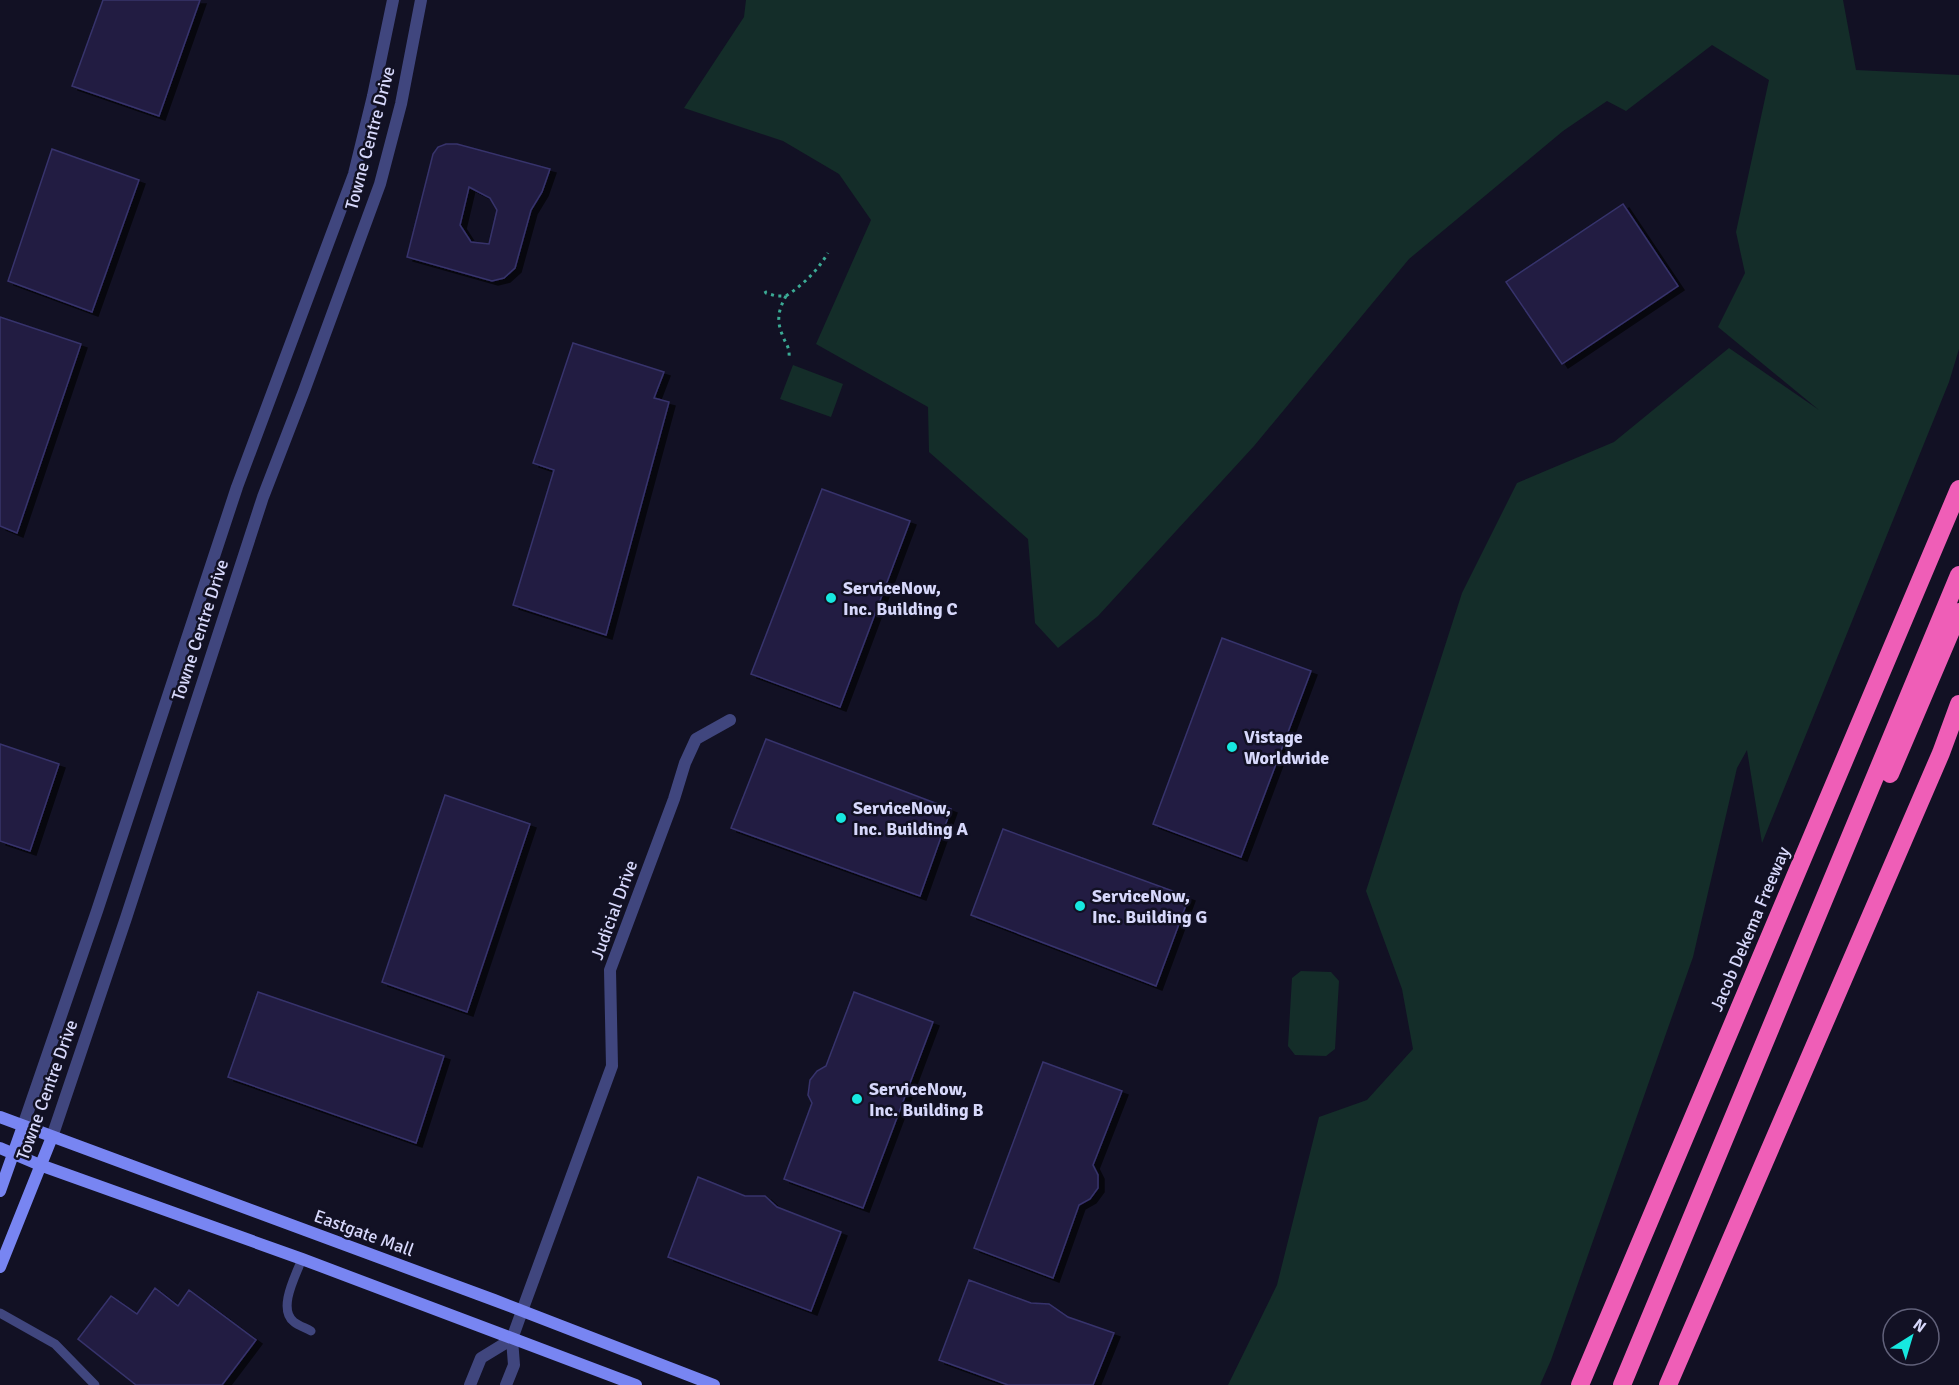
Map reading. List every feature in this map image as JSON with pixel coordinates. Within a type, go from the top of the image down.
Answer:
[{"type":"highway","name":"Jacob Dekema Freeway","points":[[1580,1385],[1959,489]]},
{"type":"highway","points":[[1622,1385],[1959,575]]},
{"type":"highway","points":[[1635,1385],[1869,822],[1959,612]]},
{"type":"highway","points":[[1668,1385],[1941,753],[1959,704]]},
{"type":"highway","points":[[1941,753],[1959,732]]},
{"type":"main road","name":"Eastgate Mall","points":[[0,1118],[522,1311],[714,1385]]},
{"type":"main road","name":"Towne Centre Drive","points":[[0,1191],[23,1126]]},
{"type":"main road","name":"Towne Centre Drive","points":[[0,1267],[52,1137]]},
{"type":"main road","points":[[0,1148],[40,1165],[302,1259],[636,1385]]},
{"type":"street","name":"Towne Centre Drive","points":[[23,1126],[98,911],[237,487],[354,174],[393,0]]},
{"type":"street","name":"Towne Centre Drive","points":[[52,1137],[263,497],[380,184],[401,104],[421,0]]},
{"type":"street","name":"Judicial Drive","points":[[506,1385],[514,1365],[512,1339],[612,1066],[610,970],[674,799],[685,763],[696,739],[730,720]]},
{"type":"street","points":[[470,1385],[481,1358],[512,1339]]},
{"type":"lane","points":[[302,1259],[288,1297],[286,1310],[292,1321],[311,1331]]},
{"type":"lane","points":[[0,1312],[55,1344],[95,1385]]},
{"type":"path","points":[[789,357],[789,349],[782,334],[778,315],[786,296],[809,279],[828,253]]},
{"type":"path","points":[[765,291],[776,296],[786,296]]},
{"type":"green space","points":[[746,0],[1843,0],[1856,70],[1959,75],[1959,349],[1949,382],[1762,843],[1747,750],[1737,768],[1693,957],[1551,1360],[1540,1385],[1228,1385],[1277,1285],[1319,1117],[1367,1100],[1413,1049],[1402,989],[1366,891],[1462,593],[1517,483],[1614,442],[1729,348],[1819,410],[1718,327],[1745,273],[1736,232],[1769,80],[1712,45],[1626,111],[1607,101],[1563,131],[1409,259],[1254,446],[1098,616],[1058,648],[1035,623],[1028,539],[929,452],[928,407],[816,344],[871,220],[839,174],[783,141],[684,108],[744,17]]},
{"type":"green space","points":[[793,365],[843,384],[831,417],[780,399]]},
{"type":"green space","points":[[1301,971],[1331,972],[1339,981],[1335,1049],[1326,1056],[1295,1055],[1288,1046],[1292,978]]},
{"type":"building","points":[[103,0],[200,0],[159,116],[72,86]]},
{"type":"building","points":[[457,144],[550,169],[542,192],[531,210],[515,268],[504,278],[492,281],[407,257],[433,154],[438,147]],"holes":[[[469,187],[490,198],[497,210],[489,244],[471,242],[460,225]]]},
{"type":"building","points":[[52,149],[139,180],[92,312],[8,281]]},
{"type":"building","points":[[1623,204],[1678,286],[1562,364],[1506,282]]},
{"type":"building","points":[[0,317],[81,344],[17,533],[0,526]]},
{"type":"building","points":[[573,343],[664,372],[654,398],[669,402],[606,635],[513,605],[554,470],[533,463]]},
{"type":"building","name":"ServiceNow, Inc. Building C","points":[[822,489],[910,521],[840,707],[751,674]]},
{"type":"building","name":"Vistage Worldwide","points":[[1222,638],[1311,671],[1241,857],[1153,824]]},
{"type":"building","name":"ServiceNow, Inc. Building A","points":[[766,739],[951,809],[920,896],[731,828]]},
{"type":"building","points":[[0,744],[59,764],[30,851],[0,841]]},
{"type":"building","points":[[445,795],[530,824],[467,1012],[382,982]]},
{"type":"building","name":"ServiceNow, Inc. Building G","points":[[1003,829],[1189,897],[1156,986],[971,915]]},
{"type":"building","points":[[258,992],[444,1056],[416,1143],[228,1077]]},
{"type":"building","name":"ServiceNow, Inc. Building B","points":[[854,992],[933,1022],[863,1208],[784,1179],[812,1103],[808,1095],[810,1080],[817,1071],[826,1066]]},
{"type":"building","points":[[1043,1062],[1122,1091],[1093,1165],[1098,1175],[1098,1188],[1090,1199],[1079,1205],[1053,1278],[974,1248]]},
{"type":"building","points":[[698,1177],[745,1196],[765,1196],[777,1207],[841,1232],[811,1311],[668,1257]]},
{"type":"building","points":[[969,1280],[1031,1303],[1049,1304],[1068,1317],[1114,1333],[1093,1385],[1008,1385],[939,1360]]},
{"type":"building","points":[[155,1288],[178,1306],[189,1290],[256,1340],[222,1385],[136,1385],[78,1339],[111,1296],[137,1314]]},
{"type":"place","name":"ServiceNow, Inc. Building C","points":[[831,598]]},
{"type":"place","name":"Vistage Worldwide","points":[[1232,747]]},
{"type":"place","name":"ServiceNow, Inc. Building A","points":[[841,818]]},
{"type":"place","name":"ServiceNow, Inc. Building G","points":[[1080,906]]},
{"type":"place","name":"ServiceNow, Inc. Building B","points":[[857,1099]]}]
